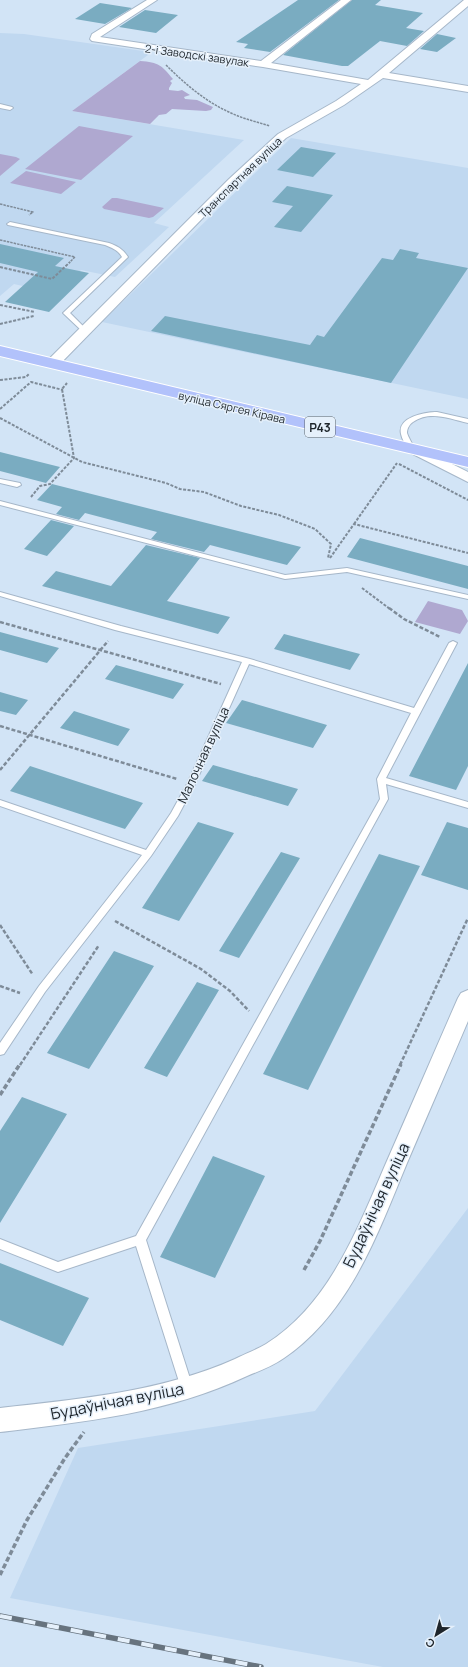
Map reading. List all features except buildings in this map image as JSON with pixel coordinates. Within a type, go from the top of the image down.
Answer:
[{"type":"main road","name":"вуліца Сяргея Кірава","points":[[0,351],[176,394],[410,448],[465,467]]},
{"type":"street","name":"2-і Заводскі завулак","points":[[152,0],[95,36],[95,39],[370,82]]},
{"type":"street","points":[[262,64],[347,0]]},
{"type":"street","name":"Транспартная вуліца","points":[[52,364],[233,181],[282,136],[340,103],[381,75],[468,2]]},
{"type":"street","points":[[381,75],[468,89]]},
{"type":"street","name":"Будаўнічая вуліца","points":[[0,1420],[100,1407],[154,1397],[204,1384],[240,1369],[277,1350],[306,1326],[332,1296],[356,1256],[468,998]]},
{"type":"lane","points":[[0,106],[10,108]]},
{"type":"lane","points":[[10,224],[107,244],[118,248],[123,252],[126,257],[66,313],[84,330]]},
{"type":"lane","points":[[410,448],[404,434],[408,422],[417,418],[436,414],[468,421]]},
{"type":"lane","points":[[0,481],[17,485]]},
{"type":"lane","points":[[0,503],[285,577],[347,570],[468,597]]},
{"type":"lane","points":[[0,594],[118,628],[247,661],[416,712]]},
{"type":"lane","points":[[0,1244],[58,1267],[140,1240],[384,799],[381,778],[453,643]]},
{"type":"lane","name":"Малочная вуліца","points":[[0,1051],[42,989],[148,854],[175,814],[191,784],[247,661]]},
{"type":"lane","points":[[381,778],[468,805]]},
{"type":"lane","points":[[0,804],[148,854]]},
{"type":"lane","points":[[140,1240],[187,1388]]},
{"type":"path","points":[[146,48],[195,92],[236,115],[271,126],[273,129],[271,132],[282,136]]},
{"type":"path","points":[[0,240],[75,257],[52,279],[0,267]]},
{"type":"path","points":[[0,305],[35,312]]},
{"type":"path","points":[[0,324],[34,316]]},
{"type":"path","points":[[0,380],[26,377],[31,373]]},
{"type":"path","points":[[23,377],[25,381],[63,389],[74,458]]},
{"type":"path","points":[[0,409],[31,382]]},
{"type":"path","points":[[0,418],[82,462],[208,494],[241,506],[279,515],[302,523],[322,533],[331,544],[328,561],[397,463]]},
{"type":"path","points":[[20,508],[40,486],[50,484],[74,458]]},
{"type":"path","points":[[354,524],[468,553]]},
{"type":"path","points":[[335,571],[378,599],[404,619],[453,643]]},
{"type":"path","points":[[0,622],[234,687]]},
{"type":"path","points":[[0,770],[118,628]]},
{"type":"path","points":[[0,726],[191,784]]},
{"type":"path","points":[[110,927],[119,914]]},
{"type":"path","points":[[304,1270],[320,1241],[468,918]]},
{"type":"path","points":[[115,921],[201,969],[230,991],[260,1023]]},
{"type":"path","points":[[0,925],[42,989]]},
{"type":"path","points":[[0,1095],[102,940]]},
{"type":"path","points":[[0,986],[35,999]]},
{"type":"path","points":[[0,1575],[27,1520],[65,1458],[100,1407]]},
{"type":"shaded area","points":[[0,33],[24,34],[143,51],[148,55],[72,111],[244,140],[154,223],[169,227],[115,277],[81,270],[57,294],[14,284],[0,296]]},
{"type":"shaded area","points":[[140,61],[152,62],[166,71],[173,79],[170,81],[172,83],[169,90],[182,90],[190,95],[184,97],[185,99],[197,100],[213,107],[211,110],[206,111],[172,109],[166,114],[159,115],[150,124],[72,111]]},
{"type":"shaded area","points":[[79,126],[133,136],[81,180],[25,169]]},
{"type":"shaded area","points":[[291,138],[468,168],[468,399],[102,322]]},
{"type":"shaded area","points":[[0,154],[20,159],[0,176]]},
{"type":"shaded area","points":[[26,171],[76,182],[61,194],[10,183]]},
{"type":"shaded area","points":[[112,198],[164,208],[153,217],[149,218],[104,209],[102,207]]},
{"type":"shaded area","points":[[428,601],[462,610],[468,621],[460,634],[415,622]]},
{"type":"shaded area","points":[[468,1208],[468,1667],[383,1667],[10,1598],[78,1448],[315,1411]]},
{"type":"railway","points":[[0,1616],[261,1667]]}]
